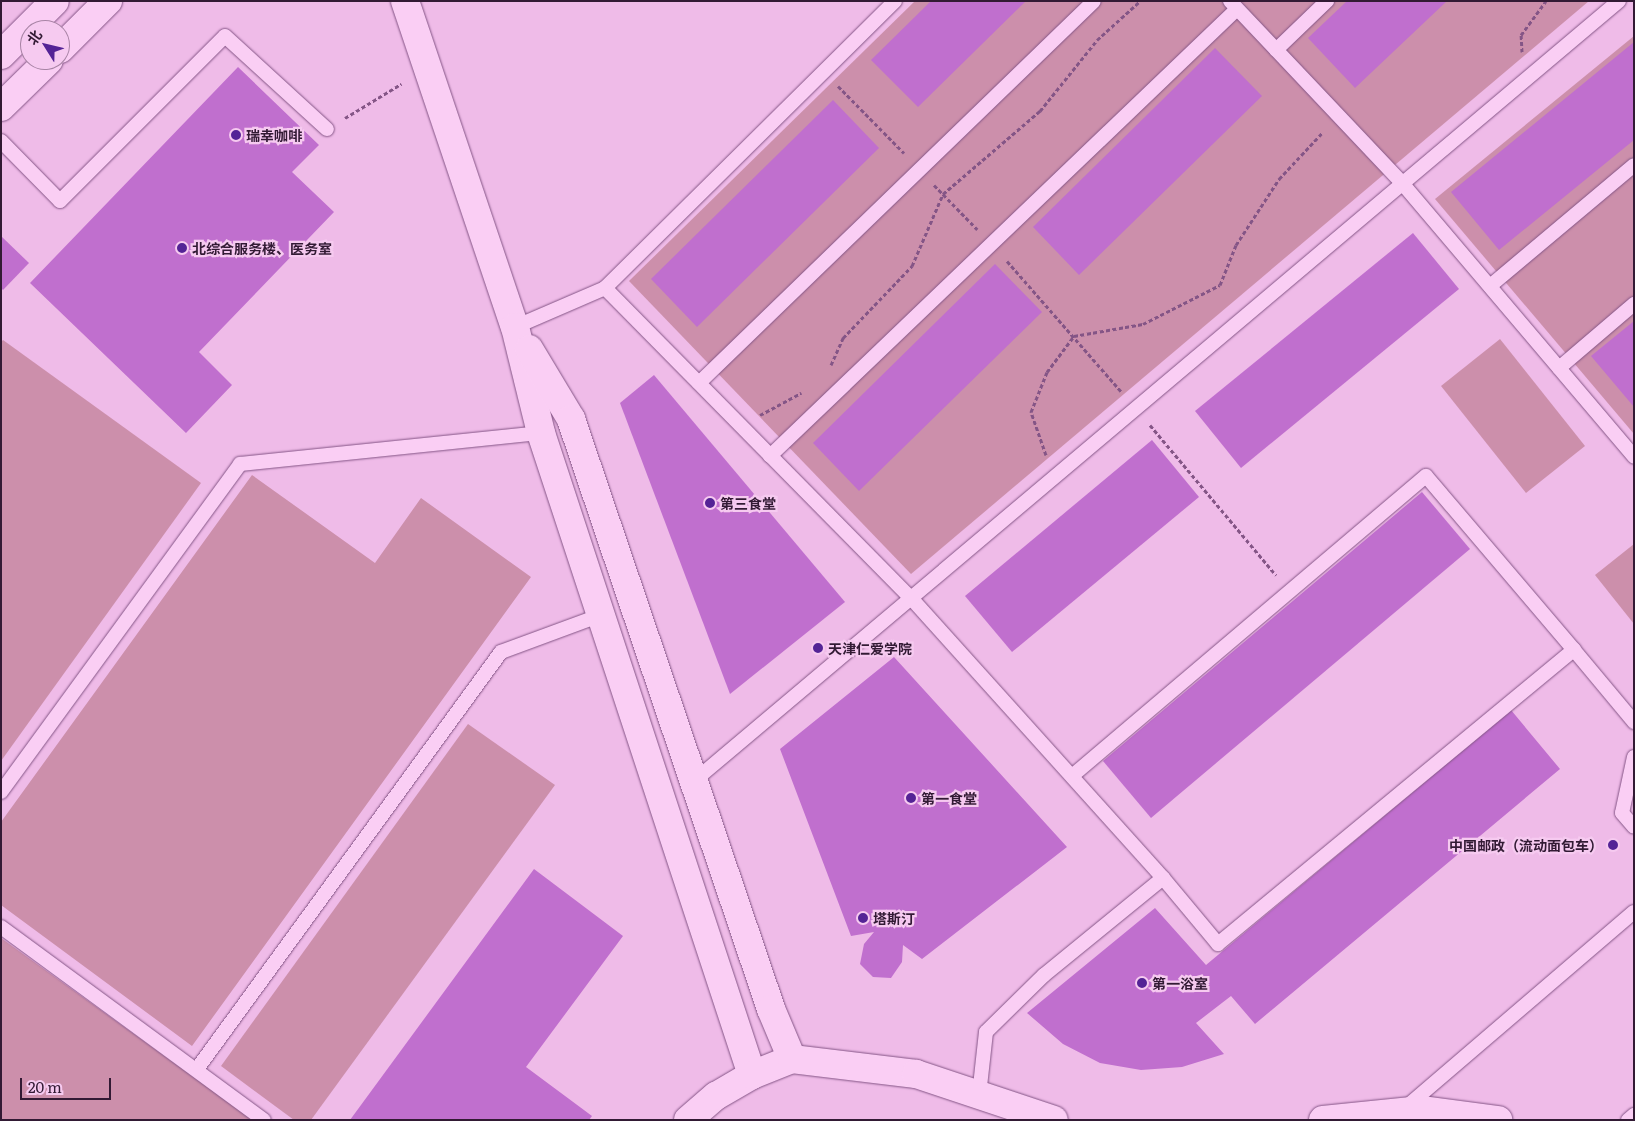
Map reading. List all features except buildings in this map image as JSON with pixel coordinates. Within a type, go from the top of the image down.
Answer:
[{"type":"street","points":[[1,55],[56,1]]},
{"type":"street","points":[[70,39],[108,1]]},
{"type":"street","points":[[405,1],[515,326],[541,433],[752,1075]]},
{"type":"street","points":[[1,107],[39,70]]},
{"type":"street","points":[[515,326],[571,419],[771,1009],[792,1060]]},
{"type":"street","points":[[688,1120],[716,1096],[752,1075],[792,1060],[916,1074],[1054,1120]]},
{"type":"street","points":[[1323,1120],[1401,1111],[1498,1120]]},
{"type":"lane","points":[[515,326],[605,288],[895,1]]},
{"type":"lane","points":[[699,383],[1094,1]]},
{"type":"lane","points":[[1276,50],[1327,1]]},
{"type":"lane","points":[[694,781],[1619,1]]},
{"type":"lane","points":[[770,456],[992,244],[1234,5],[1402,183],[1633,453]]},
{"type":"lane","points":[[1,141],[60,201],[225,36],[327,129]]},
{"type":"lane","points":[[1490,286],[1634,165]]},
{"type":"lane","points":[[605,288],[911,598],[1164,878],[1218,944],[1574,650]]},
{"type":"lane","points":[[1559,368],[1634,304]]},
{"type":"lane","points":[[1,792],[240,464],[541,433]]},
{"type":"lane","points":[[1072,776],[1426,476],[1634,722]]},
{"type":"lane","points":[[197,1068],[501,652],[601,615]]},
{"type":"lane","points":[[1634,757],[1622,813],[1634,827]]},
{"type":"lane","points":[[978,1095],[986,1032],[1044,975],[1164,878]]},
{"type":"lane","points":[[1401,1111],[1634,912]]},
{"type":"lane","points":[[1,926],[197,1068],[264,1120]]},
{"type":"lane","points":[[1628,1120],[1634,1115]]},
{"type":"path","points":[[828,372],[842,338],[912,266],[943,194],[1040,111],[1097,40],[1140,1]]},
{"type":"path","points":[[1522,83],[1521,35],[1546,1]]},
{"type":"path","points":[[327,129],[428,69]]},
{"type":"path","points":[[824,72],[992,244],[1136,408],[1290,592]]},
{"type":"path","points":[[1054,477],[1031,412],[1047,372],[1074,336],[1143,324],[1220,285],[1236,245],[1279,179],[1339,116]]},
{"type":"path","points":[[740,425],[807,390]]},
{"type":"shaded area","points":[[915,1],[1589,1],[911,574],[629,281]]},
{"type":"shaded area","points":[[1634,36],[1634,434],[1435,199]]},
{"type":"shaded area","points":[[1500,339],[1585,446],[1526,493],[1441,386]]},
{"type":"shaded area","points":[[3,340],[201,483],[1,761],[1,342]]},
{"type":"shaded area","points":[[252,475],[375,563],[421,498],[531,577],[192,1046],[1,905],[1,822]]},
{"type":"shaded area","points":[[1634,544],[1634,624],[1595,575]]},
{"type":"shaded area","points":[[468,724],[555,785],[311,1120],[294,1120],[221,1066]]},
{"type":"shaded area","points":[[1,938],[253,1120],[1,1120]]},
{"type":"place","name":"瑞幸咖啡","points":[[236,135]]},
{"type":"place","name":"北综合服务楼、医务室","points":[[182,248]]},
{"type":"place","name":"第三食堂","points":[[710,503]]},
{"type":"place","name":"天津仁爱学院","points":[[818,648]]},
{"type":"place","name":"第一食堂","points":[[911,798]]},
{"type":"place","name":"中国邮政（流动面包车）","points":[[1613,845]]},
{"type":"place","name":"塔斯汀","points":[[863,918]]},
{"type":"place","name":"第一浴室","points":[[1142,983]]}]
